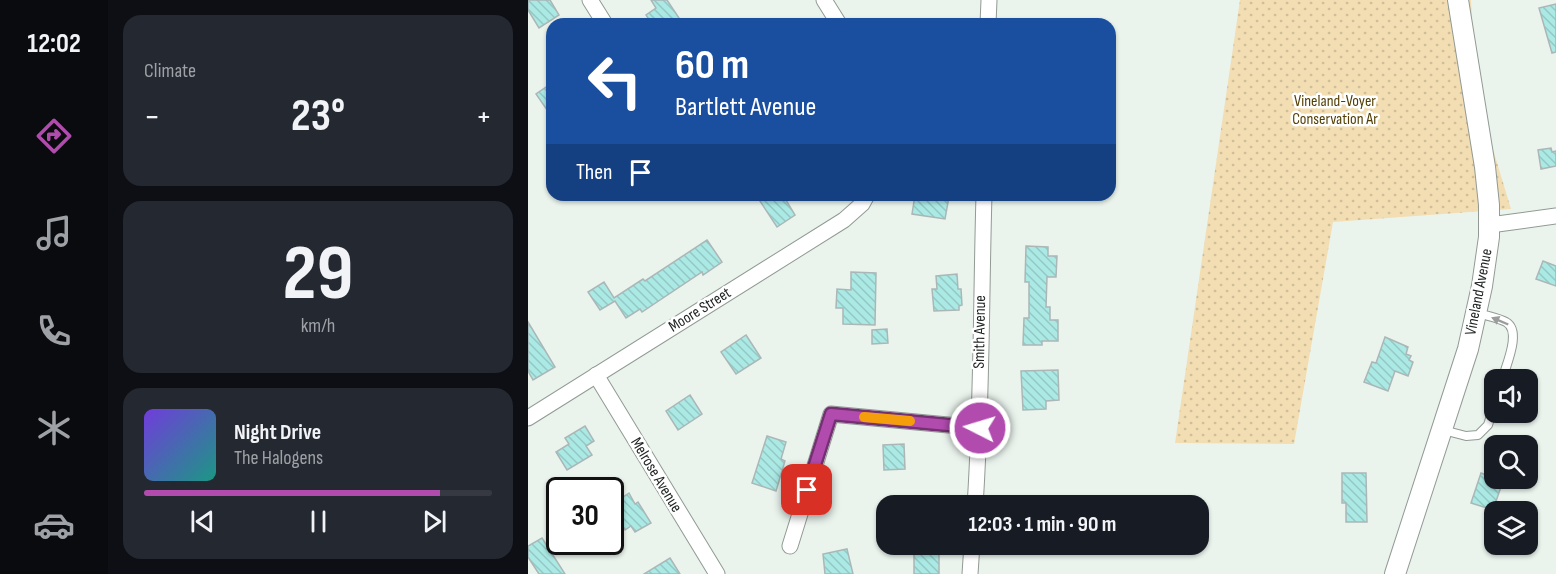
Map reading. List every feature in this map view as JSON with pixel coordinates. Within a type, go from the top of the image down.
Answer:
[{"type":"street","points":[[590,0],[601,18]]},
{"type":"street","points":[[824,0],[836,18]]},
{"type":"street","points":[[988,18],[989,0]]},
{"type":"street","name":"Vineland Avenue","points":[[1395,574],[1468,349],[1484,274],[1490,225],[1485,166],[1458,0]]},
{"type":"street","name":"Moore Street","points":[[528,418],[844,220],[864,201]]},
{"type":"street","name":"Smith Avenue","points":[[976,495],[980,428],[984,201]]},
{"type":"street","points":[[1490,225],[1556,216]]},
{"type":"street","name":"Melrose Avenue","points":[[596,375],[717,574]]},
{"type":"street","points":[[790,546],[831,414],[980,428]]},
{"type":"street","points":[[970,574],[971,555]]},
{"type":"lane","points":[[1476,313],[1507,322],[1512,328],[1514,335],[1505,369]]},
{"type":"lane","points":[[1442,430],[1466,436],[1479,435],[1489,423]]},
{"type":"green space","name":"Vineland-Voyer Conservation Ar","points":[[1240,0],[1471,0],[1476,93],[1511,209],[1333,222],[1294,444],[1175,443]]},
{"type":"building","points":[[528,0],[550,0],[559,15],[554,18],[546,18],[546,23],[539,28],[528,10]]},
{"type":"building","points":[[651,0],[667,0],[679,18],[648,18],[646,15],[656,8]]},
{"type":"building","points":[[1556,4],[1556,52],[1552,53],[1539,8]]},
{"type":"building","points":[[546,87],[546,108],[536,94]]},
{"type":"building","points":[[1551,148],[1552,152],[1556,151],[1556,166],[1541,169],[1538,150]]},
{"type":"building","points":[[760,201],[787,201],[795,215],[777,227]]},
{"type":"building","points":[[914,201],[948,201],[945,219],[912,214]]},
{"type":"building","points":[[707,240],[722,262],[703,275],[702,272],[642,312],[640,309],[626,318],[615,301],[600,310],[588,292],[604,282],[614,298],[643,279],[645,281]]},
{"type":"building","points":[[1026,246],[1048,247],[1048,256],[1057,256],[1056,277],[1047,277],[1046,307],[1050,307],[1050,320],[1058,320],[1058,341],[1042,341],[1042,345],[1023,345],[1024,318],[1029,318],[1029,282],[1025,282]]},
{"type":"building","points":[[1543,261],[1556,266],[1556,286],[1536,279]]},
{"type":"building","points":[[851,272],[876,273],[875,325],[843,324],[843,308],[836,308],[837,289],[851,290]]},
{"type":"building","points":[[957,274],[962,305],[959,306],[959,310],[934,311],[932,289],[937,289],[936,276]]},
{"type":"building","points":[[528,322],[555,367],[533,380],[528,371]]},
{"type":"building","points":[[887,329],[888,343],[872,344],[872,330]]},
{"type":"building","points":[[746,335],[761,358],[736,374],[721,352]]},
{"type":"building","points":[[1385,337],[1408,347],[1406,354],[1411,356],[1409,360],[1413,362],[1408,376],[1395,371],[1388,391],[1364,382],[1372,362],[1376,363]]},
{"type":"building","points":[[1058,370],[1059,400],[1046,401],[1046,409],[1023,410],[1021,371]]},
{"type":"building","points":[[690,395],[702,414],[678,430],[666,411]]},
{"type":"building","points":[[585,426],[594,441],[586,446],[592,455],[567,470],[556,452],[569,444],[565,438]]},
{"type":"building","points":[[767,436],[786,442],[781,459],[785,461],[776,491],[752,483]]},
{"type":"building","points":[[904,444],[905,469],[884,470],[883,445]]},
{"type":"building","points":[[1342,473],[1366,473],[1367,522],[1346,522],[1346,503],[1342,503]]},
{"type":"building","points":[[1481,473],[1484,474],[1484,489],[1500,489],[1496,501],[1484,501],[1484,507],[1471,503]]},
{"type":"building","points":[[629,493],[635,504],[638,502],[651,523],[635,532],[631,526],[625,530],[624,496]]},
{"type":"building","points":[[542,538],[546,544],[546,555],[553,555],[565,574],[539,574],[528,557],[528,546]]},
{"type":"building","points":[[847,549],[853,574],[825,574],[823,554]]},
{"type":"building","points":[[914,555],[939,555],[939,574],[914,574]]},
{"type":"building","points":[[670,558],[680,574],[644,574]]},
{"type":"slow traffic","points":[[864,417],[910,421]]},
{"type":"route","points":[[807,490],[831,414],[980,428]]}]
